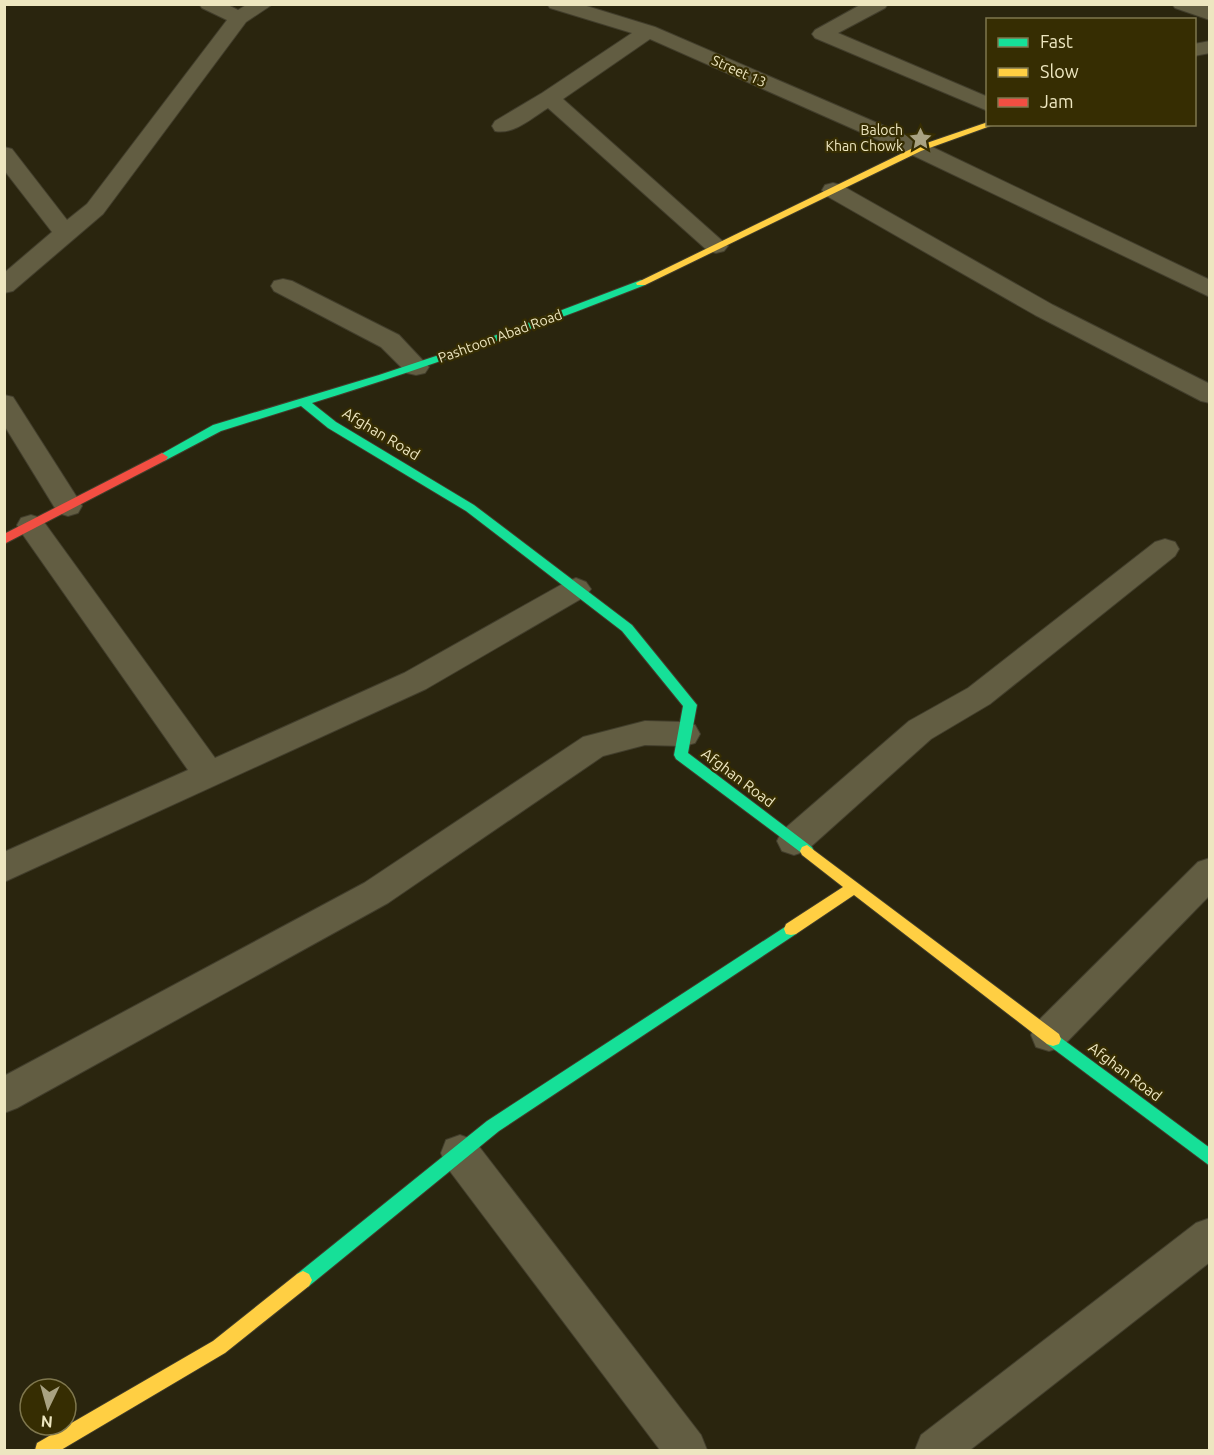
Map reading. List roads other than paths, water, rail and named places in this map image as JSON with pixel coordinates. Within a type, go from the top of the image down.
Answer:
[{"type":"street","points":[[209,4],[239,18]]},
{"type":"street","points":[[4,286],[95,209],[239,18],[263,4]]},
{"type":"street","name":"Street 13","points":[[557,4],[648,31],[918,149],[1209,290]]},
{"type":"street","points":[[878,4],[822,34],[986,105]]},
{"type":"street","points":[[1182,4],[1209,14]]},
{"type":"street","points":[[503,126],[550,98],[648,31]]},
{"type":"street","points":[[550,98],[716,246]]},
{"type":"street","name":"Pashtoon Abad Road","points":[[4,540],[217,428],[416,367],[645,281],[918,149],[986,126]]},
{"type":"street","points":[[4,154],[65,233]]},
{"type":"street","points":[[833,190],[1044,310],[1209,395]]},
{"type":"street","points":[[283,286],[390,341],[416,367]]},
{"type":"street","name":"Afghan Road","points":[[303,402],[332,425],[470,508],[627,628],[690,705],[681,755],[1209,1158]]},
{"type":"street","points":[[4,403],[68,506]]},
{"type":"street","points":[[32,525],[209,776]]},
{"type":"street","points":[[794,841],[920,730],[980,696],[1165,549]]},
{"type":"street","points":[[4,868],[415,681],[576,589]]},
{"type":"street","points":[[4,1096],[376,893],[594,746],[645,733],[684,734]]},
{"type":"street","points":[[1049,1035],[1209,872]]},
{"type":"street","points":[[44,1450],[219,1347],[493,1126],[854,887]]},
{"type":"street","points":[[460,1153],[686,1450]]},
{"type":"street","points":[[936,1450],[1209,1237]]},
{"type":"place","name":"Baloch Khan Chowk","points":[[921,138]]}]
